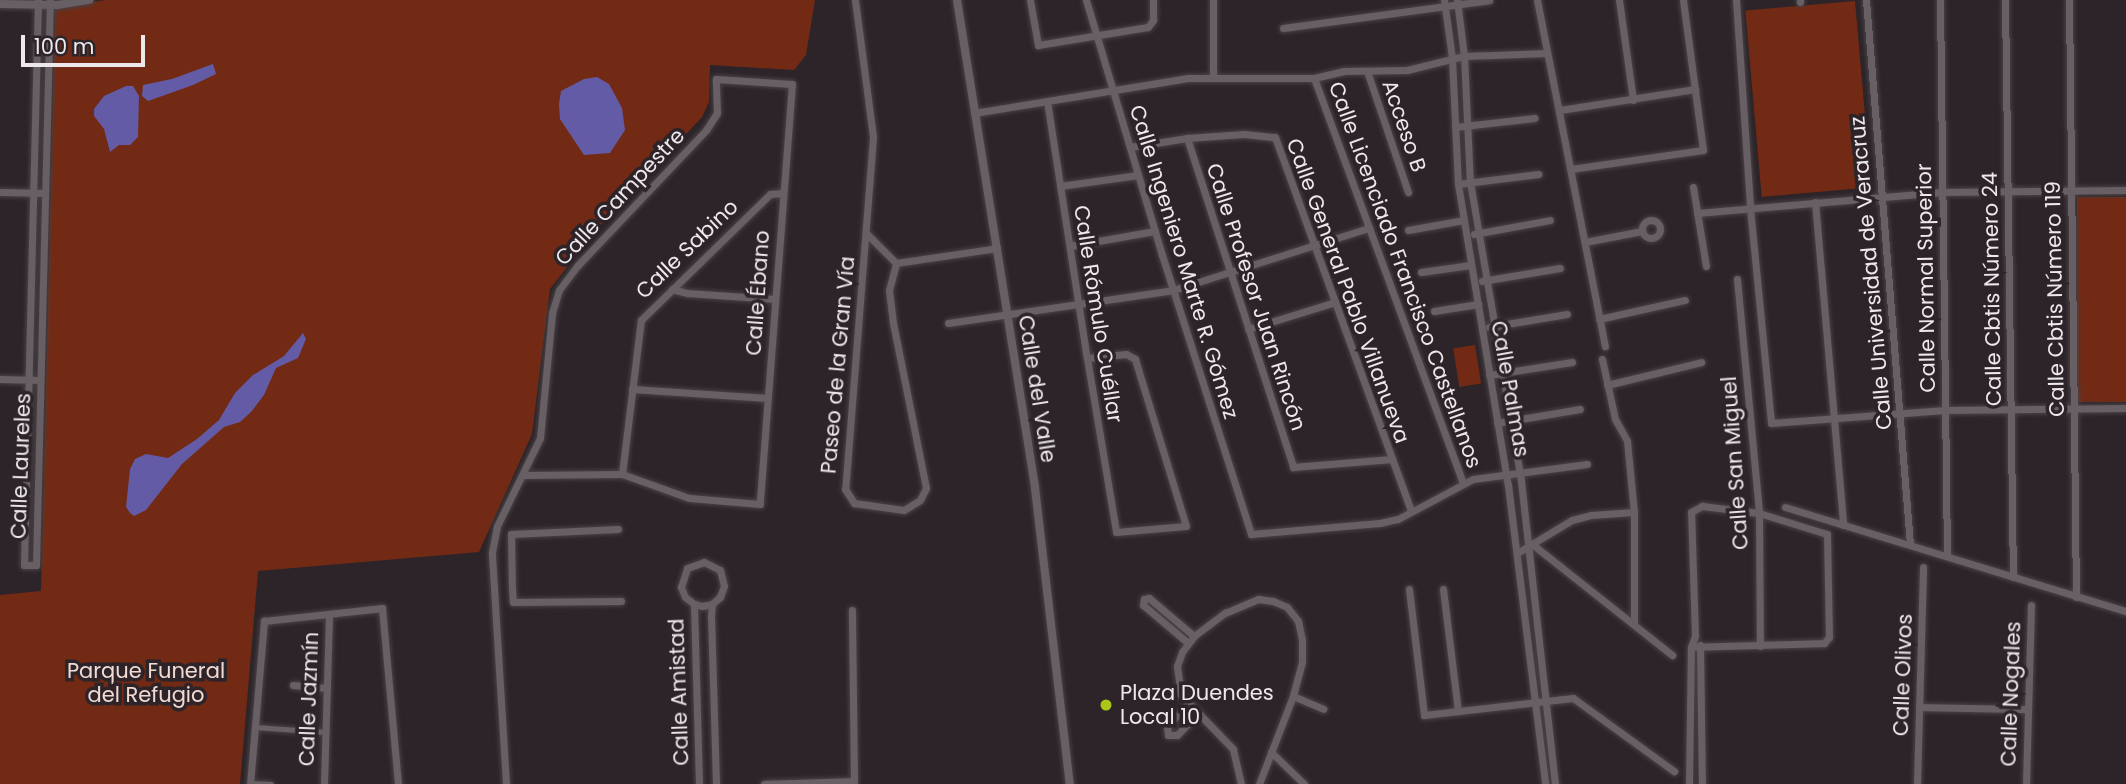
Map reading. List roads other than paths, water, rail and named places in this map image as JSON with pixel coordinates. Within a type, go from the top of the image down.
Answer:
[{"type":"street","points":[[0,4],[90,0]]},
{"type":"street","name":"Paseo de la Gran Vía","points":[[855,0],[873,137],[845,489],[854,503],[904,510],[915,505],[926,488],[893,323],[889,290],[896,263]]},
{"type":"street","name":"Calle del Valle","points":[[957,0],[1036,501],[1070,784]]},
{"type":"street","points":[[1031,0],[1038,45],[1152,24],[1153,0]]},
{"type":"street","name":"Calle Ingeniero Marte R. Gómez","points":[[1086,0],[1172,290],[1251,534],[1380,523],[1398,519],[1411,511]]},
{"type":"street","points":[[1213,0],[1213,76]]},
{"type":"street","points":[[1283,27],[1445,3],[1489,0]]},
{"type":"street","points":[[1538,0],[1605,346]]},
{"type":"street","points":[[1619,0],[1633,100]]},
{"type":"street","points":[[1571,169],[1703,150],[1683,0]]},
{"type":"street","points":[[1736,0],[1750,208],[1772,423],[1945,410],[2126,408]]},
{"type":"street","name":"Calle Universidad de Veracruz","points":[[1866,0],[1910,544]]},
{"type":"street","name":"Calle Normal Superior","points":[[1940,0],[1947,556]]},
{"type":"street","name":"Calle Cbtis Número 24","points":[[2005,0],[2013,577]]},
{"type":"street","name":"Calle Cbtis Número 119","points":[[2069,0],[2076,597]]},
{"type":"street","name":"Calle Laureles","points":[[38,2],[24,565],[36,565],[50,3]]},
{"type":"street","name":"Calle Palmas","points":[[1458,2],[1465,56],[1470,183],[1530,545],[1555,784]]},
{"type":"street","name":"Calle Palmas","points":[[1445,3],[1452,58],[1458,184],[1506,473],[1545,784]]},
{"type":"street","points":[[974,113],[1213,76],[1314,78],[1344,71],[1407,69],[1465,56],[1547,53]]},
{"type":"street","name":"Acceso B","points":[[1367,71],[1408,192]]},
{"type":"street","name":"Calle Licenciado Francisco Castellanos","points":[[1314,78],[1463,484]]},
{"type":"street","name":"Calle Campestre","points":[[506,784],[494,539],[540,438],[552,313],[559,290],[578,265],[706,130],[717,113],[716,79],[792,85]]},
{"type":"street","name":"Calle Ébano","points":[[622,474],[689,498],[760,504],[792,85]]},
{"type":"street","points":[[1560,110],[1695,89]]},
{"type":"street","name":"Calle Rómulo Cuéllar","points":[[1046,101],[1087,358],[1116,532],[1186,526],[1132,356],[1126,354],[1087,358]]},
{"type":"street","points":[[1455,127],[1534,118]]},
{"type":"street","name":"Calle General Pablo Villanueva","points":[[1130,147],[1187,138],[1244,134],[1275,137],[1411,511]]},
{"type":"street","name":"Calle Profesor Juan Rincón","points":[[1187,138],[1293,467],[1392,459]]},
{"type":"street","points":[[1458,184],[1538,174]]},
{"type":"street","points":[[1060,186],[1138,175]]},
{"type":"street","points":[[1693,187],[1706,266]]},
{"type":"street","points":[[1697,213],[1942,192],[2126,190]]},
{"type":"street","points":[[0,192],[45,193]]},
{"type":"street","name":"Calle Sabino","points":[[622,474],[641,320],[770,194],[783,193]]},
{"type":"street","points":[[1815,202],[1843,525]]},
{"type":"street","points":[[1408,230],[1464,220]]},
{"type":"street","points":[[1466,236],[1550,220]]},
{"type":"street","points":[[948,323],[1172,290],[1369,228]]},
{"type":"street","points":[[1585,242],[1642,231]]},
{"type":"street","points":[[1070,246],[1155,232]]},
{"type":"street","points":[[867,234],[896,263],[997,248]]},
{"type":"street","points":[[1421,272],[1471,265]]},
{"type":"street","points":[[1474,282],[1560,268]]},
{"type":"street","name":"Calle San Miguel","points":[[1737,279],[1759,513],[1760,646]]},
{"type":"street","points":[[672,289],[687,293],[775,299]]},
{"type":"street","points":[[1599,318],[1685,300]]},
{"type":"street","points":[[1248,328],[1335,302]]},
{"type":"street","points":[[1434,311],[1478,304]]},
{"type":"street","points":[[1481,328],[1567,314]]},
{"type":"street","points":[[1602,359],[1615,419],[1627,442],[1633,512],[1634,624]]},
{"type":"street","points":[[1489,375],[1572,362]]},
{"type":"street","points":[[1607,385],[1702,362]]},
{"type":"street","points":[[0,379],[40,380]]},
{"type":"street","points":[[632,389],[768,398]]},
{"type":"street","points":[[1497,423],[1580,409]]},
{"type":"street","points":[[1411,511],[1473,479],[1587,464]]},
{"type":"street","points":[[523,475],[622,474]]},
{"type":"street","points":[[1692,647],[1701,647],[1820,645],[1829,637],[1827,534],[1759,513],[1702,506],[1691,513],[1695,636],[1692,647],[1689,782],[1702,783],[1701,647],[1695,636]]},
{"type":"street","points":[[1785,507],[2126,611]]},
{"type":"street","points":[[1517,553],[1572,520],[1591,515],[1633,512]]},
{"type":"street","points":[[618,529],[511,534],[512,589],[513,602],[621,601]]},
{"type":"street","points":[[1530,545],[1672,655]]},
{"type":"street","name":"Calle Amistad","points":[[699,784],[694,604],[685,597],[681,587],[682,575],[694,564],[704,562],[713,565],[723,577],[720,597],[712,604],[716,784]]},
{"type":"street","name":"Calle Olivos","points":[[1917,784],[1923,567]]},
{"type":"street","points":[[495,591],[512,589]]},
{"type":"street","points":[[1409,589],[1424,715],[1573,698],[1674,771]]},
{"type":"street","points":[[1443,589],[1458,711]]},
{"type":"street","points":[[1188,643],[1143,605],[1144,599],[1149,597],[1194,636]]},
{"type":"street","points":[[1241,784],[1233,750],[1187,705],[1181,695],[1177,666],[1194,636],[1240,605],[1258,599],[1287,607],[1298,621],[1302,640],[1302,662],[1293,695],[1259,784]]},
{"type":"street","points":[[694,604],[702,607],[712,604]]},
{"type":"street","name":"Calle Nogales","points":[[2026,784],[2031,605]]},
{"type":"street","points":[[271,784],[250,784],[264,621],[382,608],[398,784]]},
{"type":"street","points":[[764,784],[854,781],[852,610]]},
{"type":"street","name":"Calle Jazmín","points":[[324,784],[329,614]]},
{"type":"street","points":[[1167,625],[1172,617]]},
{"type":"street","points":[[293,685],[327,688]]},
{"type":"street","points":[[1293,695],[1323,709]]},
{"type":"street","points":[[1187,705],[1167,726],[1168,735],[1177,735],[1197,714]]},
{"type":"street","points":[[1919,707],[2028,709]]},
{"type":"street","points":[[255,727],[326,732]]},
{"type":"street","points":[[697,731],[714,730]]},
{"type":"street","points":[[1271,752],[1304,784]]},
{"type":"place","name":"Plaza Duendes Local 10","points":[[1106,705]]},
{"type":"park label","name":"Parque Funeral del Refugio","points":[[146,683]]}]
